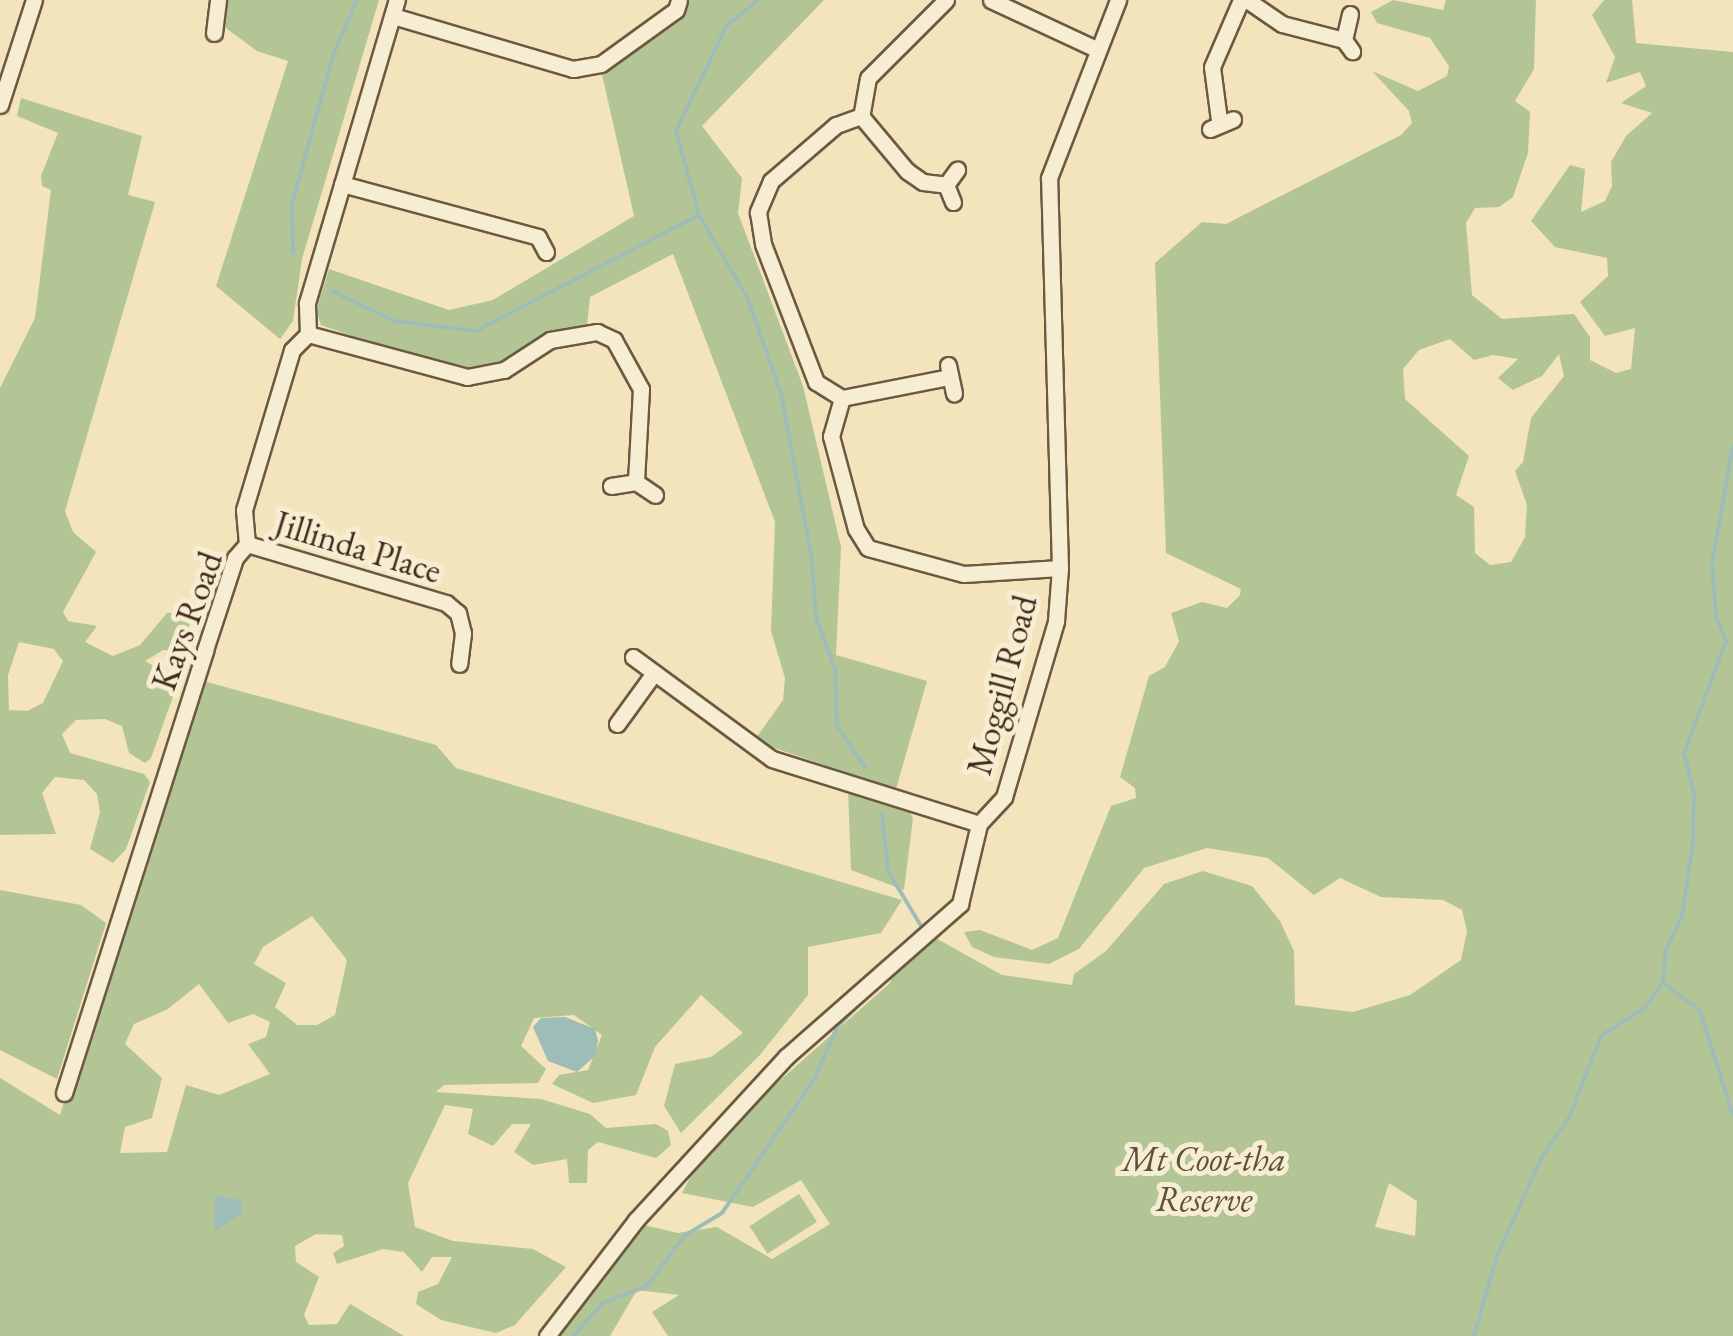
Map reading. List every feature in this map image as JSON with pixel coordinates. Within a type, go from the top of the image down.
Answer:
[{"type":"street","points":[[0,105],[34,0]]},
{"type":"street","points":[[214,33],[218,0]]},
{"type":"street","points":[[395,8],[574,69],[601,64],[676,10],[680,0]]},
{"type":"street","points":[[946,0],[868,78],[861,116],[906,171],[923,182],[946,184]]},
{"type":"street","points":[[991,0],[1098,50]]},
{"type":"street","name":"Moggill Road","points":[[547,1336],[636,1220],[786,1056],[960,904],[979,824],[1004,797],[1056,622],[1060,568],[1048,192],[1062,135],[1118,0]]},
{"type":"street","points":[[1220,123],[1212,67],[1244,0],[1282,24],[1348,45],[1350,14]]},
{"type":"street","name":"Kays Road","points":[[64,1093],[235,558],[246,544],[244,510],[292,350],[308,334],[307,303],[395,8]]},
{"type":"street","points":[[861,116],[836,125],[771,180],[758,212],[763,244],[816,382],[842,398],[950,378]]},
{"type":"street","points":[[946,184],[956,170]]},
{"type":"street","points":[[342,184],[538,237],[546,252]]},
{"type":"street","points":[[946,184],[953,202]]},
{"type":"street","points":[[308,334],[467,377],[504,370],[550,340],[596,332],[614,340],[641,390],[636,482]]},
{"type":"street","points":[[842,398],[831,436],[856,530],[868,548],[964,574],[1060,568]]},
{"type":"street","points":[[611,486],[636,482],[655,495]]},
{"type":"street","name":"Jillinda Place","points":[[246,544],[446,603],[458,613],[463,633],[459,664]]},
{"type":"street","points":[[633,656],[772,759],[979,824]]},
{"type":"street","points":[[617,724],[654,673]]},
{"type":"green space","points":[[226,0],[379,0],[302,259],[293,321],[280,339],[216,286],[288,61],[257,51],[223,26]]},
{"type":"green space","points":[[685,0],[824,0],[702,126],[742,178],[738,213],[803,386],[841,547],[836,655],[927,681],[896,789],[913,818],[904,890],[851,870],[848,789],[827,766],[754,741],[783,700],[785,678],[771,631],[775,522],[673,254],[590,297],[587,325],[546,336],[503,365],[470,370],[437,366],[321,325],[316,310],[329,269],[449,310],[493,300],[634,216],[601,70]]},
{"type":"green space","name":"Mt Coot-tha Reserve","points":[[1393,0],[1443,10],[1446,0],[1536,0],[1534,69],[1515,101],[1530,112],[1528,153],[1513,197],[1499,207],[1475,208],[1466,223],[1472,295],[1502,319],[1574,314],[1590,337],[1590,360],[1616,373],[1631,369],[1635,328],[1605,336],[1580,302],[1608,276],[1607,258],[1555,247],[1531,221],[1570,165],[1585,169],[1581,212],[1605,201],[1612,186],[1611,162],[1626,136],[1652,113],[1621,103],[1646,86],[1640,72],[1606,83],[1615,57],[1592,15],[1604,0],[1632,0],[1636,43],[1733,52],[1733,1336],[668,1336],[652,1312],[679,1295],[637,1290],[610,1336],[558,1336],[644,1225],[678,1233],[717,1227],[772,1259],[830,1224],[801,1180],[753,1207],[682,1193],[708,1144],[890,983],[897,962],[932,936],[1002,975],[1072,985],[1074,974],[1106,951],[1164,884],[1203,871],[1252,886],[1280,921],[1294,951],[1295,1005],[1353,1012],[1410,995],[1461,960],[1467,931],[1462,910],[1443,900],[1381,897],[1340,878],[1314,895],[1268,858],[1207,848],[1144,868],[1079,949],[1049,964],[994,957],[972,947],[964,932],[980,930],[1032,950],[1058,938],[1111,806],[1136,798],[1135,788],[1120,777],[1149,676],[1165,667],[1179,641],[1171,613],[1202,602],[1227,608],[1240,595],[1241,589],[1166,553],[1155,263],[1202,222],[1226,224],[1401,135],[1412,123],[1409,111],[1372,71],[1418,91],[1447,76],[1449,66],[1430,38],[1377,23],[1371,12]],"holes":[[[1450,339],[1474,360],[1493,355],[1518,359],[1498,378],[1513,390],[1542,376],[1559,354],[1564,376],[1531,418],[1523,462],[1515,471],[1527,505],[1525,537],[1511,562],[1490,565],[1475,553],[1474,507],[1456,495],[1469,456],[1405,399],[1403,369],[1419,350]],[[1389,1183],[1417,1201],[1415,1236],[1375,1227]]]},
{"type":"green space","points":[[21,98],[142,136],[128,195],[155,202],[65,511],[73,532],[96,552],[63,612],[68,621],[97,626],[85,642],[113,656],[140,645],[167,613],[193,613],[181,651],[163,650],[145,661],[179,680],[151,758],[145,763],[129,753],[122,726],[105,719],[76,720],[62,734],[70,753],[144,774],[150,782],[126,849],[113,863],[90,849],[100,812],[97,794],[84,780],[55,777],[42,793],[56,834],[0,835],[0,388],[35,318],[51,190],[42,186],[41,176],[58,133],[17,116]],"holes":[[[19,642],[54,649],[63,661],[43,703],[27,711],[9,710],[8,675]]]},
{"type":"green space","points":[[200,680],[436,745],[456,768],[902,900],[881,933],[808,947],[808,995],[759,1056],[681,1133],[664,1106],[675,1064],[711,1057],[743,1033],[701,995],[655,1047],[636,1095],[593,1103],[552,1084],[559,1075],[588,1070],[602,1035],[574,1015],[534,1018],[521,1046],[546,1069],[538,1083],[444,1085],[436,1092],[541,1099],[590,1114],[606,1128],[656,1124],[668,1131],[671,1145],[656,1158],[598,1142],[588,1150],[587,1183],[569,1183],[567,1159],[533,1165],[514,1152],[531,1124],[512,1124],[493,1146],[468,1134],[473,1109],[445,1105],[408,1183],[415,1227],[453,1241],[533,1249],[566,1267],[515,1325],[496,1333],[441,1320],[416,1304],[418,1292],[438,1284],[452,1257],[432,1257],[422,1272],[404,1252],[383,1249],[337,1264],[333,1253],[344,1246],[342,1235],[316,1234],[295,1246],[296,1262],[319,1277],[304,1315],[309,1325],[337,1324],[350,1304],[404,1336],[0,1336],[0,1078],[60,1115]],"holes":[[[312,916],[347,960],[335,1015],[317,1025],[297,1025],[275,1007],[286,983],[254,964],[263,947]],[[199,984],[228,1023],[253,1014],[270,1022],[266,1037],[248,1044],[270,1074],[219,1095],[186,1085],[167,1152],[120,1153],[125,1127],[152,1118],[162,1078],[125,1044],[134,1024],[168,1009]]]},
{"type":"green space","points":[[0,890],[81,905],[106,923],[57,1079],[0,1050]]},
{"type":"green space","points":[[799,1194],[817,1222],[767,1254],[750,1226]]},
{"type":"water","points":[[565,1017],[595,1029],[598,1041],[595,1056],[577,1072],[548,1061],[533,1027],[541,1018]]},
{"type":"water","points":[[215,1195],[241,1200],[243,1213],[214,1231]]},
{"type":"waterway","points":[[293,252],[292,204],[334,53],[357,0]]},
{"type":"waterway","points":[[758,0],[727,25],[676,131],[699,215],[747,297],[781,393],[812,560],[816,618],[835,669],[837,726],[865,767]]},
{"type":"waterway","points":[[332,291],[394,321],[476,331],[699,215]]},
{"type":"waterway","points":[[1474,1336],[1497,1256],[1542,1157],[1569,1118],[1601,1036],[1646,1007],[1663,982],[1666,950],[1682,916],[1693,843],[1694,794],[1684,753],[1726,641],[1716,616],[1712,563],[1733,446]]},
{"type":"waterway","points":[[882,815],[888,871],[924,931]]},
{"type":"waterway","points":[[1664,983],[1700,1011],[1733,1115]]},
{"type":"waterway","points":[[573,1336],[603,1303],[647,1286],[684,1236],[722,1213],[815,1078],[837,1027],[873,990]]}]
